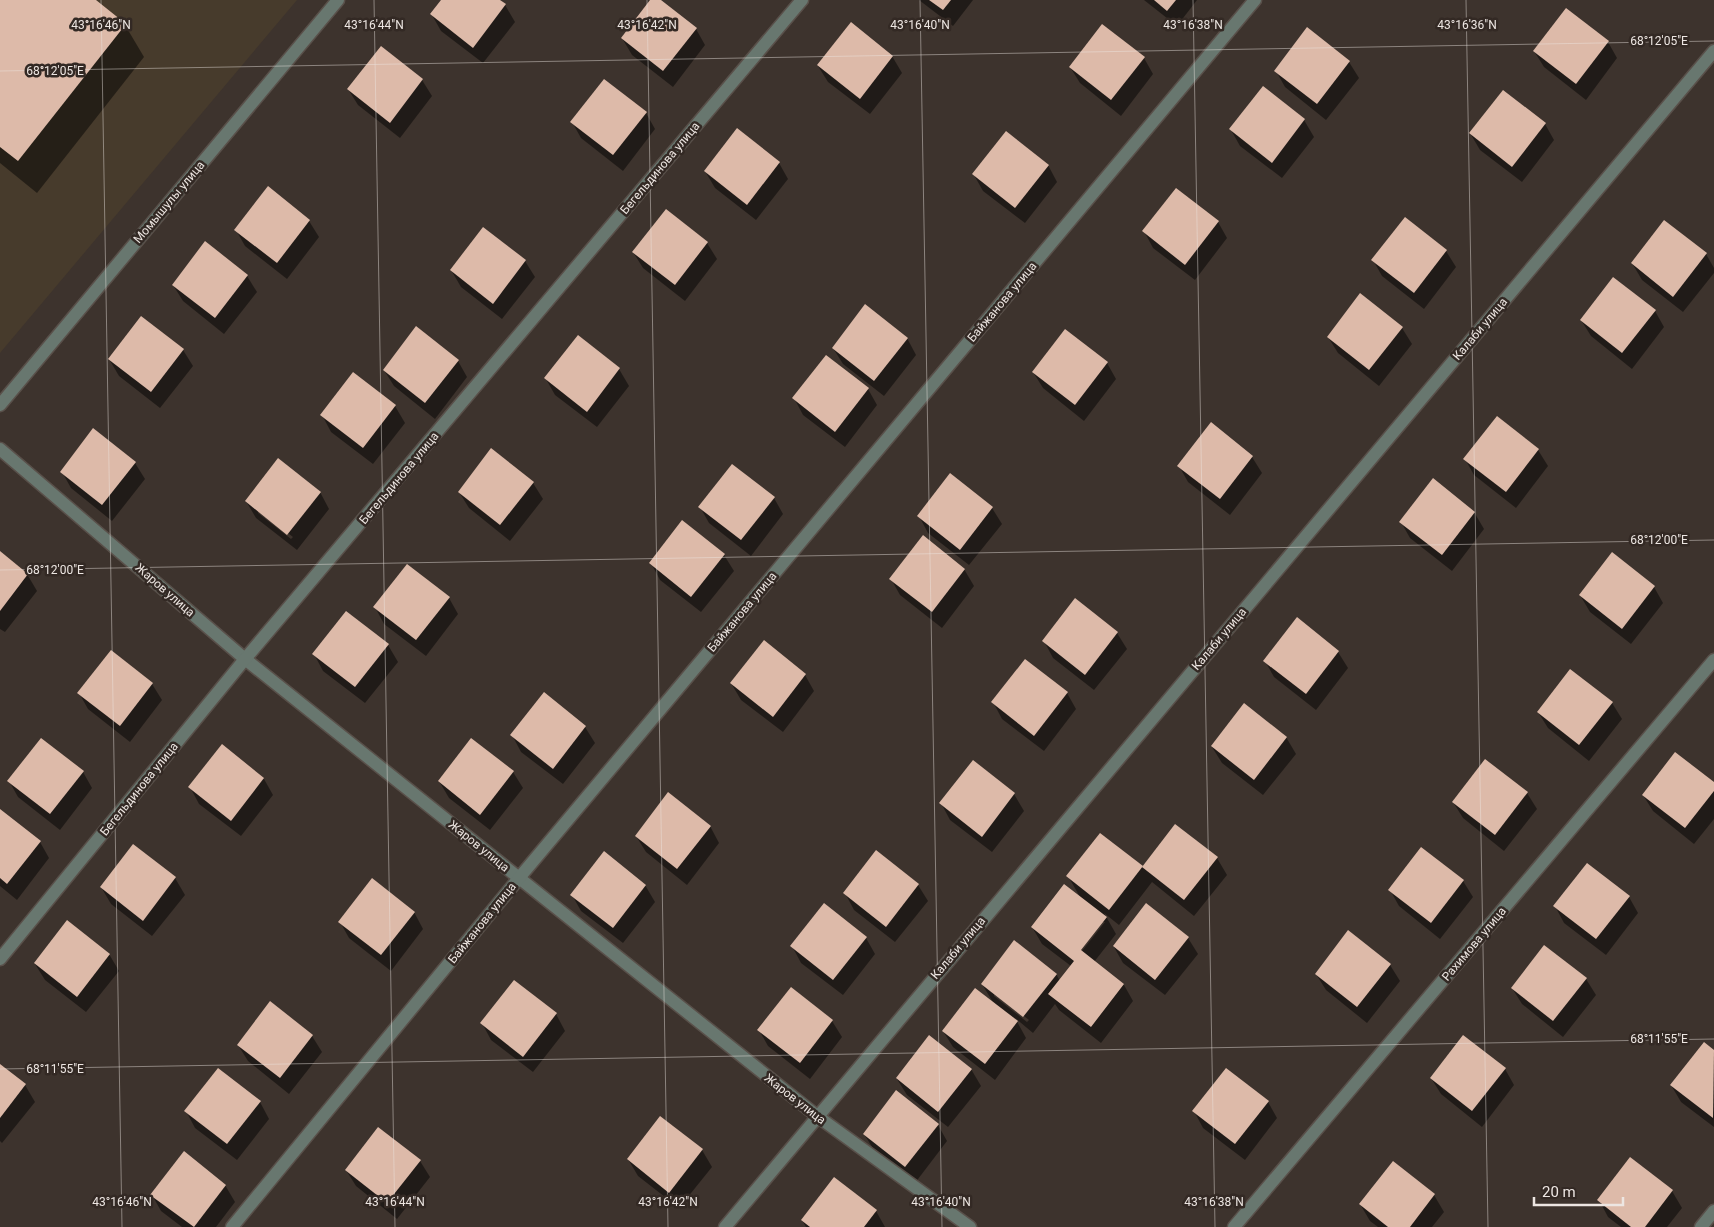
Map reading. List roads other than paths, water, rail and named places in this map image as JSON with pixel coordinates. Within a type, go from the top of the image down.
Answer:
[{"type":"street","name":"Момышулы улица","points":[[0,405],[338,0]]},
{"type":"street","name":"Бегельдинова улица","points":[[0,959],[245,659],[802,0]]},
{"type":"street","name":"Байжанова улица","points":[[232,1227],[519,878],[1255,0]]},
{"type":"street","name":"Калаби улица","points":[[725,1227],[1714,51]]},
{"type":"street","name":"Жаров улица","points":[[0,449],[245,659],[817,1116],[970,1227]]},
{"type":"street","name":"Рахимова улица","points":[[1234,1227],[1714,660]]},
{"type":"street","points":[[1701,1227],[1714,1211]]}]
